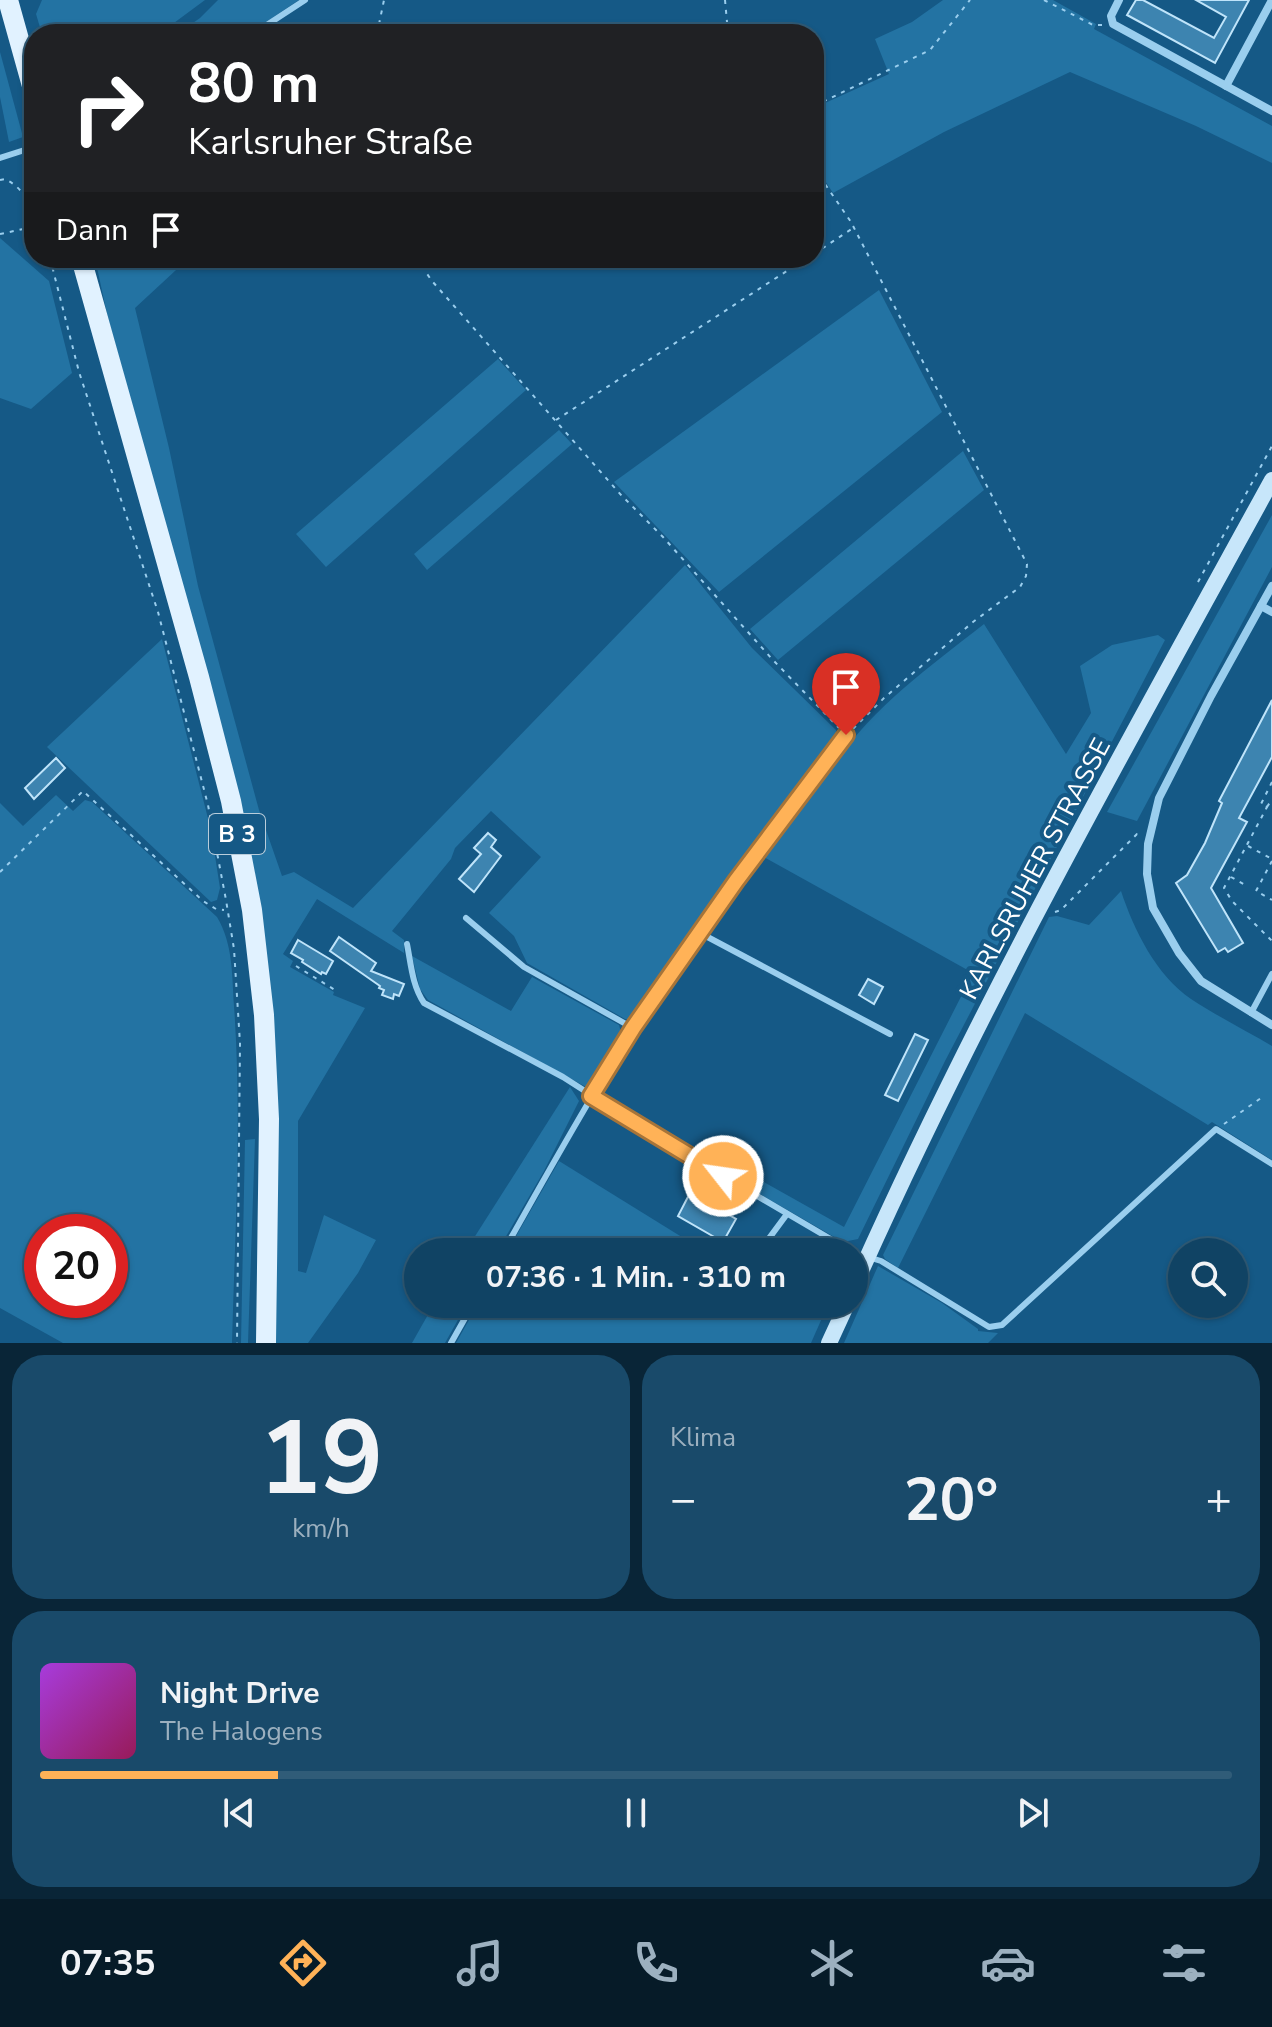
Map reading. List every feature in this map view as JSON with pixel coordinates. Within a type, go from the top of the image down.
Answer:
[{"type":"main road","points":[[8,0],[24,58]]},
{"type":"main road","points":[[14,22],[23,0]]},
{"type":"main road","name":"B 3","points":[[84,268],[199,677],[231,801],[252,910],[264,1015],[269,1119],[266,1343]]},
{"type":"main road","name":"KARLSRUHER STRASSE","points":[[868,1257],[1039,908],[1272,480]]},
{"type":"main road","points":[[829,1343],[841,1318]]},
{"type":"street","points":[[1119,0],[1111,16],[1113,24],[1272,111]]},
{"type":"street","points":[[1226,86],[1272,0]]},
{"type":"street","points":[[1271,588],[1159,798],[1150,836],[1147,874],[1153,908],[1179,953],[1201,981],[1272,1025]]},
{"type":"street","points":[[1261,606],[1272,612]]},
{"type":"lane","points":[[268,24],[305,0]]},
{"type":"lane","points":[[0,158],[24,150]]},
{"type":"lane","points":[[511,1238],[633,1028],[736,881],[846,735]]},
{"type":"lane","points":[[466,918],[524,967],[633,1028]]},
{"type":"lane","points":[[700,933],[890,1034]]},
{"type":"lane","points":[[407,944],[414,980],[424,1003],[550,1070],[829,1238]]},
{"type":"lane","points":[[1251,1013],[1272,974]]},
{"type":"lane","points":[[868,1257],[881,1261],[989,1327],[1002,1325],[1216,1129],[1272,1164]]},
{"type":"lane","points":[[769,1238],[787,1214]]},
{"type":"lane","points":[[451,1343],[465,1318]]},
{"type":"path","points":[[379,24],[384,0]]},
{"type":"path","points":[[725,0],[728,24]]},
{"type":"path","points":[[824,101],[930,50],[970,0]]},
{"type":"path","points":[[1044,0],[1093,25],[1113,24]]},
{"type":"path","points":[[0,180],[5,179],[16,185],[24,194]]},
{"type":"path","points":[[423,268],[556,421],[772,659],[846,735],[961,631],[1020,587],[1026,576],[1027,564],[854,228],[824,183]]},
{"type":"path","points":[[824,248],[854,228]]},
{"type":"path","points":[[0,234],[24,229]]},
{"type":"path","points":[[53,268],[79,372],[158,612],[208,805],[234,949],[240,1043],[237,1343]]},
{"type":"path","points":[[556,421],[792,268]]},
{"type":"path","points":[[1267,807],[1261,804],[1272,782]]},
{"type":"path","points":[[0,872],[83,791],[203,901],[216,909],[226,910]]},
{"type":"path","points":[[1272,799],[1224,888],[1232,901],[1272,941]]},
{"type":"path","points":[[1039,908],[1048,912],[1061,910],[1137,834],[1150,836]]},
{"type":"path","points":[[1247,846],[1272,860],[1256,891],[1272,900]]},
{"type":"path","points":[[1230,877],[1245,885]]},
{"type":"path","points":[[296,966],[335,990]]},
{"type":"path","points":[[1216,1129],[1261,1098]]},
{"type":"shaded area","points":[[42,0],[205,0],[173,24],[39,24],[36,14]]},
{"type":"shaded area","points":[[218,0],[299,0],[263,24],[191,24]]},
{"type":"shaded area","points":[[943,0],[1053,0],[1096,24],[1094,29],[1272,126],[1272,163],[1196,126],[1070,72],[944,132],[833,193],[824,179],[824,103],[889,74],[875,39],[912,22]]},
{"type":"shaded area","points":[[0,52],[23,137],[9,142],[0,97]]},
{"type":"shaded area","points":[[0,238],[24,259],[24,268],[34,268],[49,281],[72,373],[31,409],[0,398]]},
{"type":"shaded area","points":[[97,268],[178,268],[135,308],[198,586],[259,810],[282,876],[294,872],[353,908],[685,565],[752,648],[836,730],[837,744],[737,874],[634,1019],[625,1019],[527,963],[514,936],[489,913],[541,857],[491,811],[455,848],[451,859],[392,931],[404,940],[404,953],[317,899],[283,954],[293,961],[290,967],[334,992],[333,995],[365,1008],[298,1121],[298,1271],[306,1273],[324,1215],[376,1240],[358,1273],[308,1343],[276,1343],[255,875],[231,762],[107,314]]},
{"type":"shaded area","points":[[879,290],[942,412],[719,592],[614,482]]},
{"type":"shaded area","points":[[498,359],[526,390],[326,567],[296,534]]},
{"type":"shaded area","points":[[559,430],[572,444],[427,570],[414,554]]},
{"type":"shaded area","points":[[963,451],[984,490],[778,660],[750,629]]},
{"type":"shaded area","points":[[1272,515],[1272,567],[1137,821],[1107,812]]},
{"type":"shaded area","points":[[984,624],[1066,754],[1091,713],[1080,666],[1112,645],[1158,635],[1165,640],[945,1061],[858,1238],[836,1238],[734,1179],[736,1173],[722,1165],[728,1162],[844,1227],[973,973],[760,855],[829,765],[832,767],[883,707]]},
{"type":"shaded area","points":[[162,639],[211,830],[220,888],[217,900],[211,902],[47,747]]},
{"type":"shaded area","points":[[56,795],[73,811],[85,800],[92,802],[217,917],[222,927],[232,971],[236,1048],[237,1174],[232,1343],[63,1343],[0,1308],[0,803],[23,826]]},
{"type":"shaded area","points":[[1121,891],[1148,951],[1178,989],[1272,1046],[1272,1160],[1212,1122],[1208,1125],[1025,1013],[898,1268],[883,1255],[1049,917],[1057,916],[1089,925]]},
{"type":"shaded area","points":[[412,956],[511,1011],[532,977],[619,1025],[623,1040],[596,1083],[586,1087],[428,1000],[420,989]]},
{"type":"shaded area","points":[[570,1087],[579,1101],[544,1171],[505,1238],[474,1238]]},
{"type":"shaded area","points":[[255,1139],[248,1343],[241,1343],[245,1140]]},
{"type":"shaded area","points":[[559,1161],[683,1238],[515,1238]]},
{"type":"shaded area","points":[[878,1266],[942,1303],[978,1331],[998,1333],[988,1343],[844,1343],[855,1318],[868,1318],[868,1289]]},
{"type":"shaded area","points":[[426,1318],[459,1318],[445,1343],[412,1343]]},
{"type":"shaded area","points":[[470,1318],[822,1318],[811,1343],[456,1343]]},
{"type":"building","points":[[1136,0],[1143,0],[1214,38],[1226,17],[1196,0],[1249,0],[1215,63],[1127,15]]},
{"type":"building","points":[[1272,700],[1272,757],[1239,818],[1247,822],[1211,888],[1243,943],[1228,952],[1225,948],[1218,952],[1176,883],[1187,875],[1205,843],[1222,803],[1219,801]]},
{"type":"building","points":[[56,758],[65,768],[34,799],[25,788]]},
{"type":"building","points":[[488,833],[496,840],[491,847],[501,856],[474,892],[459,879],[481,854],[474,848]]},
{"type":"building","points":[[339,937],[376,963],[371,971],[404,984],[399,996],[394,994],[393,999],[382,995],[384,990],[380,986],[330,951]]},
{"type":"building","points":[[298,940],[333,961],[326,974],[321,974],[291,953]]},
{"type":"building","points":[[868,979],[883,987],[874,1004],[859,995]]},
{"type":"building","points":[[915,1034],[928,1040],[898,1101],[885,1095]]},
{"type":"building","points":[[690,1193],[736,1219],[725,1238],[716,1238],[678,1216]]},
{"type":"route","points":[[723,1176],[591,1096],[633,1028],[736,881],[846,735]]}]
